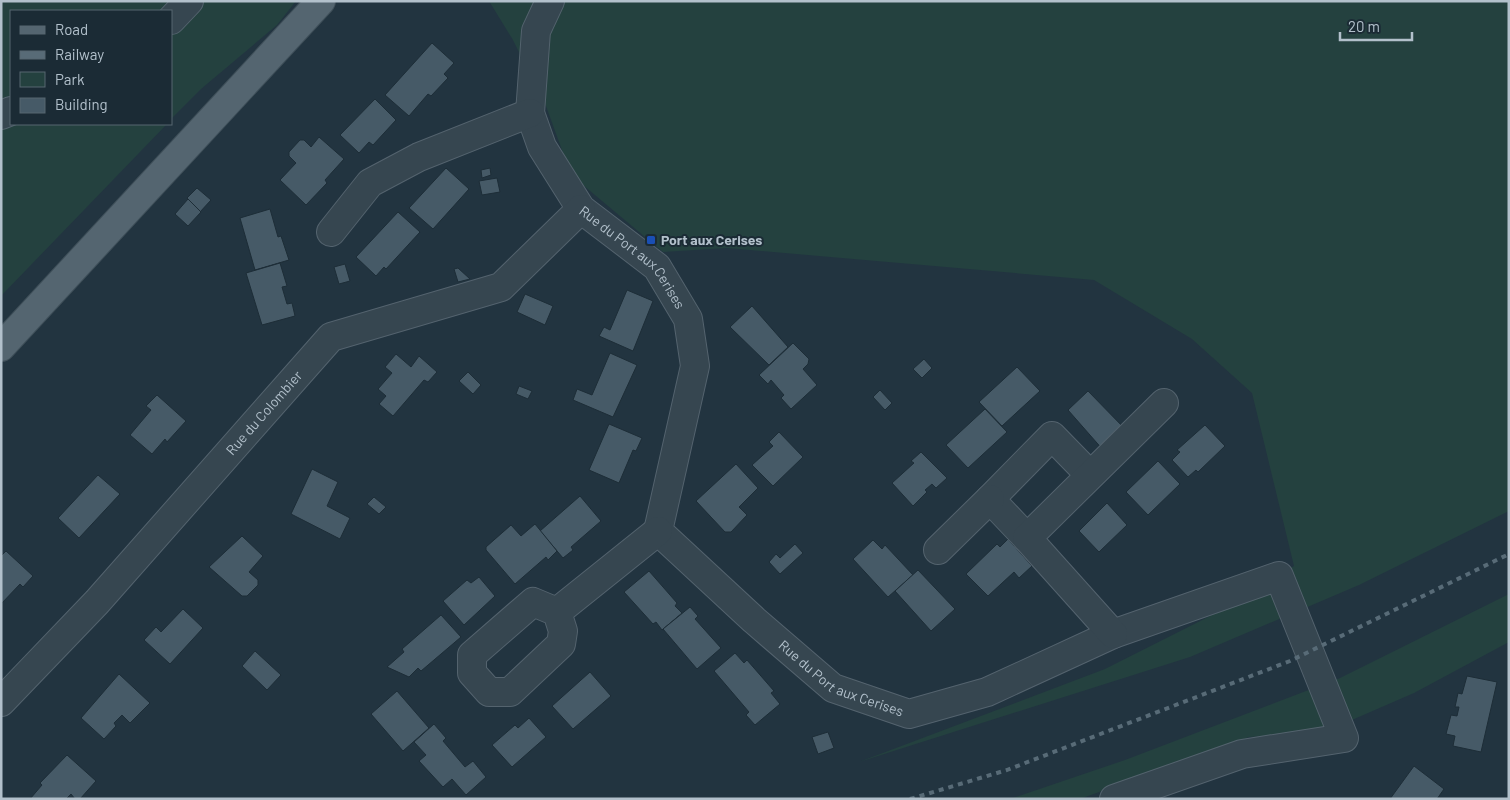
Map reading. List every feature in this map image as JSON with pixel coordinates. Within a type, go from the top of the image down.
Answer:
[{"type":"main road","points":[[289,36],[313,1]]},
{"type":"main road","points":[[1,347],[320,1]]},
{"type":"street","points":[[172,19],[189,1]]},
{"type":"street","name":"Rue du Port aux Cerises","points":[[550,1],[536,31],[530,113],[542,147],[581,209],[614,237],[657,267],[688,319],[695,366],[658,531],[754,620],[833,688],[909,714],[987,692],[1113,634],[1279,576],[1344,738],[1242,754],[1114,799]]},
{"type":"street","points":[[331,232],[370,183],[419,157],[530,113]]},
{"type":"street","name":"Rue du Colombier","points":[[1,702],[97,602],[331,337],[501,287],[581,209]]},
{"type":"street","points":[[1027,538],[1164,403]]},
{"type":"street","points":[[938,550],[1052,436],[1090,475]]},
{"type":"street","points":[[990,499],[1113,634]]},
{"type":"street","points":[[557,612],[658,531]]},
{"type":"green space","points":[[1,1],[296,1],[277,25],[201,89],[172,118],[172,10],[10,10],[10,125],[166,125],[1,296]]},
{"type":"green space","points":[[489,1],[1509,1],[1509,511],[1359,585],[1190,657],[859,762],[1105,669],[1232,605],[1294,566],[1252,393],[1192,339],[1094,280],[727,248],[663,252],[571,175],[546,106],[513,40]]},
{"type":"green space","points":[[1509,594],[1509,642],[1414,693],[1322,733],[1249,737],[1080,799],[1010,799],[1125,760],[1340,678]]},
{"type":"building","points":[[432,43],[454,63],[444,74],[448,78],[431,96],[428,94],[409,116],[385,95]]},
{"type":"building","points":[[375,99],[396,120],[373,145],[369,142],[359,153],[340,135]]},
{"type":"building","points":[[319,137],[344,159],[325,180],[327,183],[306,205],[280,180],[296,163],[289,156],[289,152],[300,140],[304,140],[311,147]]},
{"type":"building","points":[[446,168],[469,189],[433,229],[409,208]]},
{"type":"building","points":[[490,168],[491,175],[482,178],[481,170]]},
{"type":"building","points":[[497,178],[500,192],[482,195],[479,181]]},
{"type":"building","points":[[197,188],[211,200],[200,212],[187,198]]},
{"type":"building","points":[[188,199],[201,212],[188,226],[175,214]]},
{"type":"building","points":[[270,209],[278,237],[281,236],[289,260],[255,270],[240,218]]},
{"type":"building","points":[[398,212],[420,232],[386,269],[384,267],[376,276],[356,257]]},
{"type":"building","points":[[280,263],[287,286],[282,287],[287,304],[292,303],[295,316],[262,325],[246,273]]},
{"type":"building","points":[[345,264],[350,281],[339,284],[334,267]]},
{"type":"building","points":[[458,268],[470,279],[458,282],[454,269]]},
{"type":"building","points":[[627,290],[653,301],[633,351],[599,336],[604,327],[610,330]]},
{"type":"building","points":[[525,294],[553,306],[545,325],[517,312]]},
{"type":"building","points":[[752,306],[788,347],[769,365],[730,327]]},
{"type":"building","points":[[793,343],[809,359],[808,364],[803,369],[817,385],[791,409],[781,398],[784,395],[771,380],[768,384],[759,375]]},
{"type":"building","points":[[610,353],[637,365],[613,417],[573,400],[577,389],[592,395]]},
{"type":"building","points":[[396,354],[411,367],[419,356],[437,372],[428,382],[424,380],[393,416],[379,404],[386,396],[378,389],[392,373],[385,367]]},
{"type":"building","points":[[924,359],[932,368],[922,378],[913,369]]},
{"type":"building","points":[[1017,367],[1040,391],[1002,426],[979,402]]},
{"type":"building","points":[[468,372],[481,385],[473,394],[459,381]]},
{"type":"building","points":[[519,386],[532,391],[528,399],[516,394]]},
{"type":"building","points":[[880,390],[892,403],[885,410],[873,397]]},
{"type":"building","points":[[1088,391],[1126,430],[1104,451],[1068,410]]},
{"type":"building","points":[[157,395],[186,421],[167,442],[165,439],[152,454],[130,435],[151,410],[146,406]]},
{"type":"building","points":[[985,409],[1007,432],[968,468],[946,445]]},
{"type":"building","points":[[609,424],[642,438],[636,451],[633,450],[619,483],[589,470]]},
{"type":"building","points":[[1205,425],[1225,446],[1198,472],[1196,470],[1188,477],[1172,460],[1180,452],[1177,450]]},
{"type":"building","points":[[779,432],[803,457],[773,486],[752,465],[773,446],[769,442]]},
{"type":"building","points":[[921,452],[947,478],[936,488],[932,484],[913,506],[892,483],[914,463],[911,461]]},
{"type":"building","points":[[1158,461],[1180,484],[1148,515],[1126,492]]},
{"type":"building","points":[[736,464],[758,488],[739,507],[747,515],[731,532],[725,532],[696,501]]},
{"type":"building","points":[[312,469],[338,482],[327,506],[350,518],[340,539],[291,514]]},
{"type":"building","points":[[98,475],[120,494],[79,538],[58,518]]},
{"type":"building","points":[[580,496],[601,521],[571,547],[573,550],[563,558],[540,531]]},
{"type":"building","points":[[374,497],[386,507],[379,514],[367,504]]},
{"type":"building","points":[[1107,503],[1127,525],[1099,552],[1079,531]]},
{"type":"building","points":[[535,524],[557,551],[548,560],[546,557],[515,584],[486,550],[486,547],[511,525],[521,536]]},
{"type":"building","points":[[242,536],[263,556],[249,572],[258,580],[258,585],[247,596],[242,596],[209,567]]},
{"type":"building","points":[[1008,539],[1032,566],[1019,578],[1014,572],[988,596],[966,574],[997,544],[1000,547]]},
{"type":"building","points":[[873,540],[882,549],[885,545],[913,575],[888,597],[853,559]]},
{"type":"building","points":[[795,544],[803,553],[780,574],[769,562],[776,554],[780,558]]},
{"type":"building","points":[[6,551],[33,576],[23,587],[20,584],[1,604],[1,556]]},
{"type":"building","points":[[918,570],[955,609],[931,631],[895,591]]},
{"type":"building","points":[[649,571],[677,603],[675,606],[682,613],[662,630],[656,622],[653,624],[624,592]]},
{"type":"building","points":[[479,577],[495,596],[464,625],[443,601],[467,580],[471,583]]},
{"type":"building","points":[[690,607],[698,616],[695,619],[721,648],[697,669],[663,629]]},
{"type":"building","points":[[183,609],[203,628],[170,664],[144,640],[156,627],[161,632]]},
{"type":"building","points":[[441,615],[461,637],[421,671],[418,668],[409,677],[387,667],[404,652],[402,649]]},
{"type":"building","points":[[255,651],[281,675],[267,690],[242,666]]},
{"type":"building","points":[[735,653],[744,663],[747,660],[774,691],[771,693],[780,704],[755,725],[746,715],[749,712],[714,671]]},
{"type":"building","points":[[590,672],[611,696],[573,729],[552,706]]},
{"type":"building","points":[[119,674],[150,703],[130,723],[122,715],[114,723],[116,726],[104,739],[81,718]]},
{"type":"building","points":[[1467,676],[1497,682],[1481,752],[1453,746],[1455,736],[1446,734],[1451,715],[1457,716],[1459,707],[1455,707],[1458,693],[1462,694]]},
{"type":"building","points":[[397,691],[429,728],[403,751],[371,714]]},
{"type":"building","points":[[529,718],[546,737],[512,767],[492,745],[515,725],[518,728]]},
{"type":"building","points":[[434,724],[446,738],[443,741],[465,767],[473,761],[486,777],[466,795],[452,779],[443,787],[419,761],[426,755],[414,742]]},
{"type":"building","points":[[828,732],[834,748],[818,754],[812,737]]},
{"type":"building","points":[[67,755],[96,781],[80,799],[75,799],[71,794],[66,799],[30,799],[42,785],[40,783]]},
{"type":"building","points":[[1414,766],[1444,789],[1437,799],[1390,799]]},
{"type":"railway","points":[[910,799],[1007,770],[1290,661],[1509,554]]},
{"type":"place","name":"Port aux Cerises","points":[[651,240]]}]
